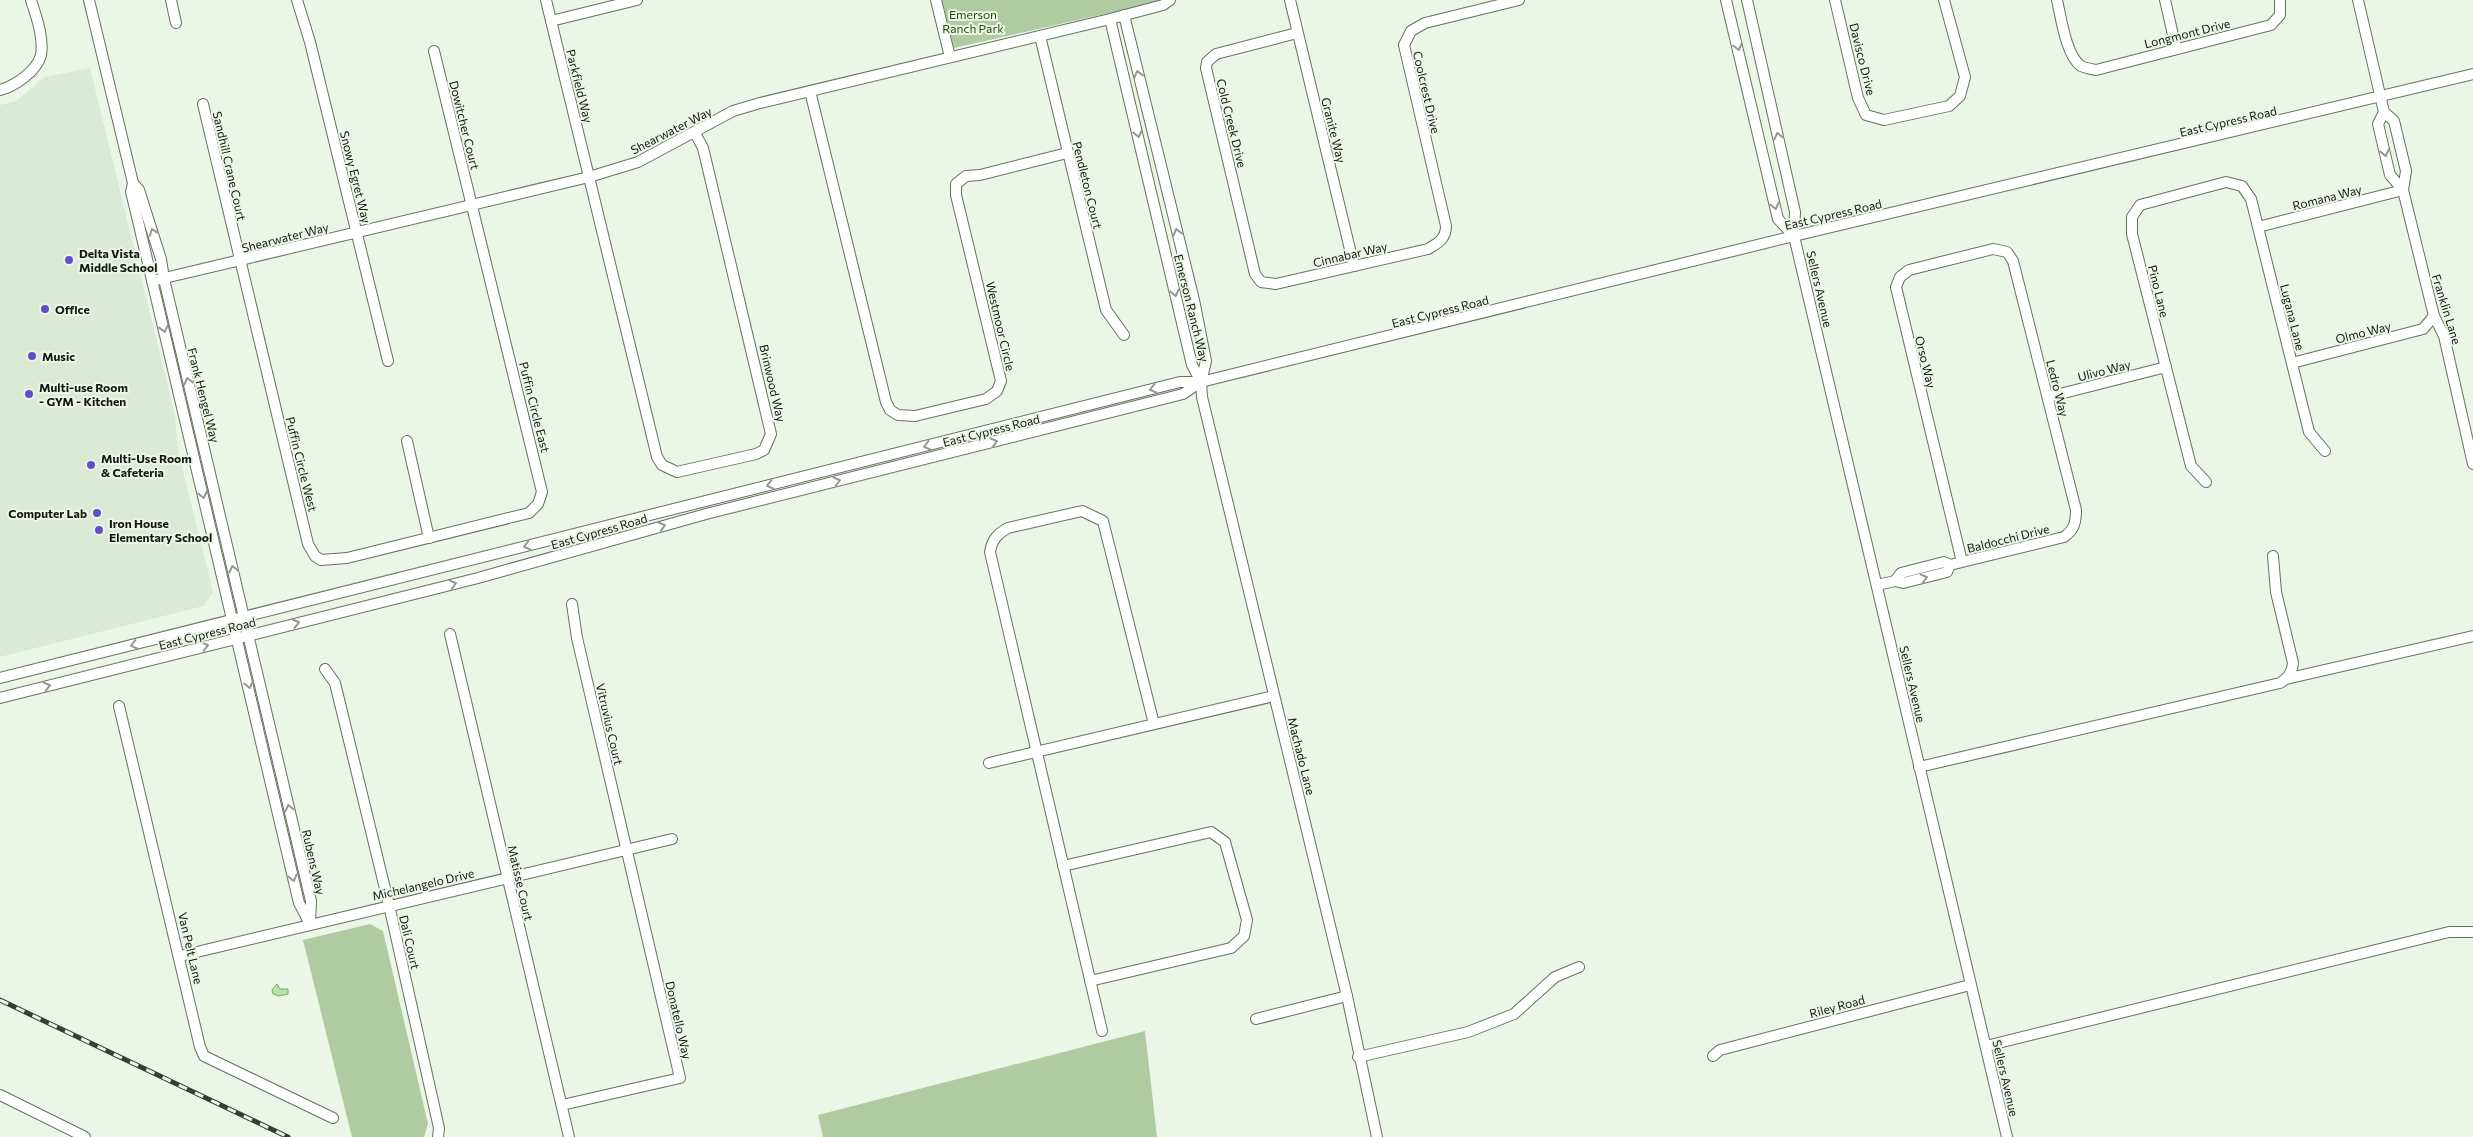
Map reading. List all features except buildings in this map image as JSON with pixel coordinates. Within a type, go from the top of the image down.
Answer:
[{"type":"street","points":[[0,90],[12,87],[28,73],[41,56],[40,36],[31,0]]},
{"type":"street","name":"Frank Hengel Way","points":[[88,0],[132,183],[131,192],[232,620]]},
{"type":"street","points":[[171,0],[176,23]]},
{"type":"street","name":"Snowy Egret Way","points":[[297,0],[310,42],[388,361]]},
{"type":"street","name":"Parkfield Way","points":[[546,0],[589,177]]},
{"type":"street","points":[[552,21],[637,0]]},
{"type":"street","points":[[936,0],[950,57]]},
{"type":"street","name":"Shearwater Way","points":[[152,281],[240,262],[589,177],[638,162],[733,112],[810,91],[1110,19],[1163,5],[1170,0]]},
{"type":"street","name":"Granite Way","points":[[1290,0],[1354,266]]},
{"type":"street","name":"Coolcrest Drive","points":[[1442,240],[1446,233],[1446,226],[1404,45],[1411,31],[1425,23],[1520,0]]},
{"type":"street","name":"Sellers Avenue","points":[[1726,0],[1778,219],[1794,236]]},
{"type":"street","name":"Sellers Avenue","points":[[1747,0],[1795,212],[1794,236],[2007,1137]]},
{"type":"street","name":"Davisco Drive","points":[[1835,0],[1858,98],[1866,115],[1884,120],[1949,106],[1960,96],[1965,77],[1944,0]]},
{"type":"street","name":"Longmont Drive","points":[[2057,0],[2069,48],[2074,60],[2082,67],[2096,70],[2271,25],[2280,15],[2280,0]]},
{"type":"street","points":[[2165,0],[2176,48]]},
{"type":"street","name":"Franklin Lane","points":[[2358,0],[2384,112],[2394,120],[2406,171],[2403,190],[2434,316],[2444,336],[2473,464]]},
{"type":"street","name":"Emerson Ranch Way","points":[[1124,15],[1194,300],[1206,361],[1201,382]]},
{"type":"street","name":"Emerson Ranch Way","points":[[1110,19],[1192,365],[1201,382]]},
{"type":"street","name":"Cold Creek Drive","points":[[1261,282],[1255,274],[1206,68],[1207,62],[1216,54],[1297,33]]},
{"type":"street","name":"Pendleton Court","points":[[1040,36],[1106,310],[1124,335]]},
{"type":"street","name":"Dowitcher Court","points":[[434,51],[472,205]]},
{"type":"street","name":"East Cypress Road","points":[[0,678],[1180,382],[1201,382],[1794,236],[2473,74]]},
{"type":"street","name":"Westmoor Circle","points":[[810,91],[886,402],[890,410],[906,417],[986,399],[997,390],[1001,381],[956,195],[956,184],[966,176],[980,175],[1067,153]]},
{"type":"street","name":"Sandhill Crane Court","points":[[203,104],[240,262]]},
{"type":"street","name":"Franklin Lane","points":[[2384,112],[2378,124],[2390,175],[2403,190]]},
{"type":"street","name":"Brinwood Way","points":[[589,177],[657,457],[662,465],[677,472],[686,472],[756,454],[764,450],[769,444],[770,427],[703,148],[695,133]]},
{"type":"street","name":"Pino Lane","points":[[2206,482],[2191,466],[2132,234],[2132,217],[2140,205],[2226,182],[2242,186]]},
{"type":"street","name":"Frank Hengel Way","points":[[132,183],[139,190],[161,259],[164,279],[244,617]]},
{"type":"street","name":"Lugana Lane","points":[[2242,186],[2251,199],[2309,432],[2325,451]]},
{"type":"street","name":"Romana Way","points":[[2258,227],[2403,190]]},
{"type":"street","name":"Puffin Circle East","points":[[430,538],[529,513],[538,504],[542,492],[472,205]]},
{"type":"street","name":"Cinnabar Way","points":[[1261,282],[1276,284],[1428,249],[1442,240]]},
{"type":"street","name":"Orso Way","points":[[1962,562],[1896,287],[1900,277],[1908,270],[1993,249],[2007,252]]},
{"type":"street","name":"Ledro Way","points":[[2007,252],[2013,261],[2076,510],[2076,522],[2072,532]]},
{"type":"street","name":"Puffin Circle West","points":[[240,262],[308,544],[315,556],[321,560],[330,561],[430,538]]},
{"type":"street","name":"Olmo Way","points":[[2292,362],[2423,329],[2434,316]]},
{"type":"street","name":"Ulivo Way","points":[[2048,397],[2166,367]]},
{"type":"street","name":"East Cypress Road","points":[[0,698],[478,578],[706,514],[1183,394],[1201,382]]},
{"type":"street","name":"Machado Lane","points":[[1201,382],[1202,397],[1346,996],[1377,1137]]},
{"type":"street","points":[[407,441],[430,538]]},
{"type":"street","points":[[1102,1031],[990,552],[992,542],[1008,528],[1082,511],[1103,521],[1154,724]]},
{"type":"street","name":"Baldocchi Drive","points":[[1877,585],[1895,581],[1903,583],[1947,572],[1950,565],[2064,537],[2072,532]]},
{"type":"street","points":[[1919,767],[2280,683],[2292,672],[2293,663],[2276,592],[2273,556]]},
{"type":"street","name":"Vitruvius Court","points":[[572,604],[577,638],[626,850]]},
{"type":"street","points":[[244,617],[248,635]]},
{"type":"street","points":[[232,620],[238,638]]},
{"type":"street","name":"Matisse Court","points":[[450,634],[569,1137]]},
{"type":"street","name":"Rubens Way","points":[[248,635],[311,900],[310,924]]},
{"type":"street","points":[[2286,679],[2473,636]]},
{"type":"street","name":"Rubens Way","points":[[238,638],[299,903],[310,924]]},
{"type":"street","name":"Dali Court","points":[[325,669],[334,683],[389,905],[439,1128],[438,1137]]},
{"type":"street","points":[[989,763],[1274,696]]},
{"type":"street","name":"Van Pelt Lane","points":[[119,706],[180,956],[200,1047],[204,1056],[333,1118]]},
{"type":"street","points":[[1063,866],[1211,832],[1225,842],[1247,920],[1244,936],[1231,948],[1090,981]]},
{"type":"street","name":"Michelangelo Drive","points":[[180,956],[672,839]]},
{"type":"street","name":"Donatello Way","points":[[562,1105],[680,1078],[626,850]]},
{"type":"street","points":[[1986,1046],[2448,932],[2473,932]]},
{"type":"street","points":[[1358,1057],[1468,1032],[1514,1014],[1555,977],[1579,967]]},
{"type":"street","name":"Riley Road","points":[[1713,1056],[1720,1050],[1970,985]]},
{"type":"street","points":[[1256,1019],[1346,996]]},
{"type":"street","points":[[0,1095],[85,1137]]},
{"type":"shaded area","points":[[90,68],[175,416],[178,451],[213,592],[204,606],[0,657],[0,105],[16,101],[45,77]]},
{"type":"shaded area","points":[[277,984],[280,989],[288,989],[288,994],[279,996],[273,994],[272,990]]},
{"type":"green space","name":"Emerson Ranch Park","points":[[942,0],[1158,0],[1153,3],[954,48]]},
{"type":"green space","points":[[370,924],[383,931],[428,1124],[424,1137],[352,1137],[303,940]]},
{"type":"green space","points":[[1145,1031],[1157,1137],[823,1137],[818,1115]]},
{"type":"railway","points":[[0,1000],[288,1137]]},
{"type":"place","name":"Delta Vista Middle School","points":[[69,260]]},
{"type":"place","name":"Office","points":[[45,309]]},
{"type":"place","name":"Music","points":[[32,356]]},
{"type":"place","name":"Multi-use Room - GYM - Kitchen","points":[[29,394]]},
{"type":"place","name":"Multi-Use Room & Cafeteria","points":[[91,465]]},
{"type":"place","name":"Computer Lab","points":[[97,513]]},
{"type":"place","name":"Iron House Elementary School","points":[[99,530]]}]
